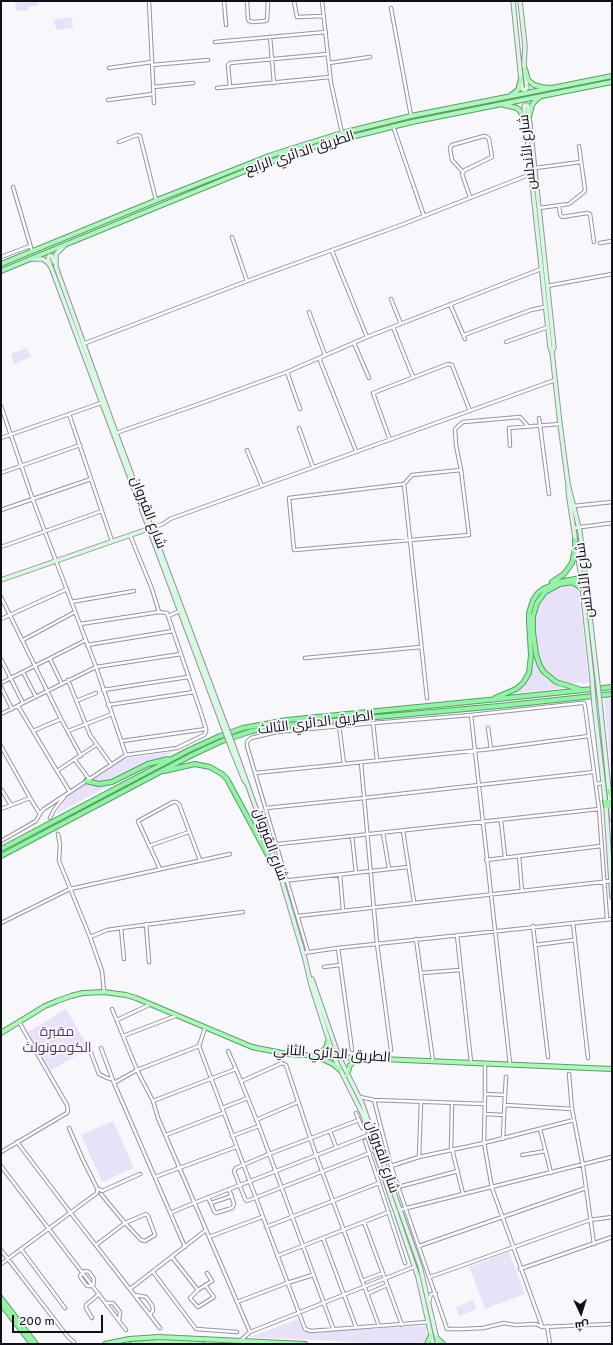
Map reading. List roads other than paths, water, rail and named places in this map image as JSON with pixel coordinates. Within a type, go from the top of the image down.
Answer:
[{"type":"highway","points":[[489,700],[508,694],[523,683],[527,677],[531,660],[529,613],[533,600],[543,589],[564,574],[572,563],[576,540]]},
{"type":"highway","points":[[582,690],[556,682],[547,676],[540,666],[534,642],[533,616],[536,603],[545,592],[552,587],[584,579]]},
{"type":"highway","points":[[543,589],[559,582],[584,579]]},
{"type":"highway","points":[[569,582],[577,585],[583,590]]},
{"type":"highway","name":"الطريق الدائري الثالث","points":[[1,849],[173,758],[220,736],[243,728],[263,723],[287,720],[612,687]]},
{"type":"highway","name":"الطريق الدائري الثالث","points":[[1,856],[161,771],[222,741],[252,732],[274,727],[612,695]]},
{"type":"highway","points":[[88,780],[99,784],[112,782],[148,764],[173,758]]},
{"type":"highway","points":[[161,771],[174,770],[191,765],[199,765],[210,767],[222,774],[227,779],[270,859],[277,867]]},
{"type":"highway","points":[[609,791],[612,796]]},
{"type":"highway","points":[[1,1298],[36,1344]]},
{"type":"highway","points":[[2,1306],[32,1344]]},
{"type":"main road","points":[[513,1],[522,89],[524,90],[526,88],[525,46],[520,1]]},
{"type":"main road","points":[[514,14],[522,13]]},
{"type":"main road","points":[[525,69],[528,80],[534,85],[540,87],[558,88]]},
{"type":"main road","name":"الطريق الدائري الرابع","points":[[1,264],[156,200],[296,147],[342,133],[411,116],[558,88],[612,76]]},
{"type":"main road","points":[[509,97],[518,90],[521,79]]},
{"type":"main road","name":"الطريق الدائري الرابع","points":[[1,271],[250,169],[336,140],[393,126],[612,82]]},
{"type":"main road","points":[[529,117],[533,103],[543,96]]},
{"type":"main road","points":[[499,105],[513,106],[517,108],[526,122]]},
{"type":"main road","name":"شارع الأندلس","points":[[552,352],[554,347],[546,286],[539,208],[536,198],[531,174],[525,105],[528,106],[534,168],[536,198],[541,268],[545,307],[550,347],[552,352],[568,494],[584,579],[583,590],[594,704],[603,783],[609,804]]},
{"type":"main road","points":[[296,147],[298,152]]},
{"type":"main road","points":[[31,259],[43,259],[53,265],[56,254],[65,244]]},
{"type":"main road","name":"شارع القيروان","points":[[53,265],[233,748],[247,779],[247,784],[282,881],[340,1070],[357,1102],[371,1134]]},
{"type":"main road","name":"شارع القيروان","points":[[82,344],[101,403],[151,528],[180,611],[224,724]]},
{"type":"main road","name":"شارع الأندلس","points":[[568,484],[579,527],[600,703],[609,804]]},
{"type":"main road","points":[[1,580],[151,528]]},
{"type":"main road","points":[[609,804],[612,820]]},
{"type":"main road","points":[[609,804],[609,848],[612,897]]},
{"type":"main road","name":"شارع القيروان","points":[[310,976],[311,985],[328,1040],[336,1057],[360,1097],[371,1134],[420,1266],[438,1344]]},
{"type":"main road","name":"الطريق الدائري الثاني","points":[[1,1033],[45,1006],[83,993],[104,992],[126,995],[151,1004],[240,1043],[264,1050],[287,1054],[612,1069]]},
{"type":"main road","points":[[328,1040],[326,1048],[316,1056],[333,1064],[340,1070]]},
{"type":"main road","points":[[347,1075],[350,1065],[358,1058]]},
{"type":"main road","name":"شارع القيروان","points":[[398,1210],[421,1286],[433,1344]]},
{"type":"main road","points":[[427,1344],[432,1335]]},
{"type":"main road","points":[[105,1344],[144,1337],[174,1337],[305,1344]]},
{"type":"main road","points":[[436,1338],[443,1344]]},
{"type":"main road","points":[[132,1344],[160,1342],[202,1344]]},
{"type":"street","points":[[149,1],[154,103]]},
{"type":"street","points":[[224,1],[226,25]]},
{"type":"street","points":[[246,1],[248,19],[249,21],[253,22],[267,20],[268,1]]},
{"type":"street","points":[[294,1],[296,16],[298,18],[324,16]]},
{"type":"street","points":[[322,1],[330,77],[342,133]]},
{"type":"street","points":[[391,8],[411,116]]},
{"type":"street","points":[[215,42],[326,32]]},
{"type":"street","points":[[270,36],[274,83]]},
{"type":"street","points":[[230,87],[228,65],[230,63],[328,54]]},
{"type":"street","points":[[329,63],[370,57]]},
{"type":"street","points":[[109,68],[152,63],[208,60]]},
{"type":"street","points":[[217,88],[330,77]]},
{"type":"street","points":[[153,87],[193,83]]},
{"type":"street","points":[[108,100],[153,94]]},
{"type":"street","points":[[393,126],[424,216]]},
{"type":"street","points":[[119,142],[137,135],[140,136],[156,200]]},
{"type":"street","points":[[463,172],[492,157],[490,139],[484,136],[452,145],[450,148],[452,160],[463,172],[462,174],[470,197]]},
{"type":"street","points":[[539,208],[570,204],[585,190],[579,146]]},
{"type":"street","points":[[534,168],[581,162]]},
{"type":"street","points":[[82,344],[424,216],[531,174]]},
{"type":"street","points":[[13,187],[32,252]]},
{"type":"street","points":[[559,206],[562,217],[587,213],[590,214],[594,242]]},
{"type":"street","points":[[232,237],[247,281]]},
{"type":"street","points":[[600,243],[612,241]]},
{"type":"street","points":[[1,256],[30,246]]},
{"type":"street","points":[[332,250],[367,337]]},
{"type":"street","points":[[116,433],[287,372],[367,337],[541,268]]},
{"type":"street","points":[[546,286],[612,274]]},
{"type":"street","points":[[391,298],[401,324]]},
{"type":"street","points":[[450,304],[465,339]]},
{"type":"street","points":[[464,335],[531,310],[545,307]]},
{"type":"street","points":[[309,312],[325,355]]},
{"type":"street","points":[[394,327],[413,377]]},
{"type":"street","points":[[506,342],[548,327]]},
{"type":"street","points":[[354,343],[369,378]]},
{"type":"street","points":[[319,358],[356,452]]},
{"type":"street","points":[[390,440],[373,393],[448,364],[451,364],[470,411]]},
{"type":"street","points":[[287,372],[300,409]]},
{"type":"street","points":[[151,528],[163,524],[168,520],[555,380]]},
{"type":"street","points":[[1,438],[101,403]]},
{"type":"street","points":[[1,406],[33,500],[96,667],[126,755]]},
{"type":"street","points":[[69,414],[112,541]]},
{"type":"street","points":[[461,470],[412,476],[404,484],[289,498],[294,550],[469,534],[461,470],[456,445],[455,429],[463,422],[520,417],[528,426]]},
{"type":"street","points":[[538,418],[549,494]]},
{"type":"street","points":[[510,446],[508,428],[560,424]]},
{"type":"street","points":[[299,428],[313,467]]},
{"type":"street","points":[[1,473],[80,445]]},
{"type":"street","points":[[247,450],[262,486]]},
{"type":"street","points":[[1,510],[91,479]]},
{"type":"street","points":[[404,484],[427,698]]},
{"type":"street","points":[[574,506],[612,502]]},
{"type":"street","points":[[1,547],[102,511]]},
{"type":"street","points":[[574,528],[612,523]]},
{"type":"street","points":[[130,535],[152,589],[159,612]]},
{"type":"street","points":[[1,619],[67,590]]},
{"type":"street","points":[[72,602],[134,591]]},
{"type":"street","points":[[1,598],[81,756]]},
{"type":"street","points":[[168,616],[180,611]]},
{"type":"street","points":[[23,640],[75,612]]},
{"type":"street","points":[[1,841],[35,822],[44,809],[126,755],[177,748],[204,735],[206,732],[168,616],[164,612],[80,624]]},
{"type":"street","points":[[87,645],[173,631]]},
{"type":"street","points":[[1,683],[86,640]]},
{"type":"street","points":[[305,658],[421,647]]},
{"type":"street","points":[[1,714],[96,667],[181,654]]},
{"type":"street","points":[[1,659],[24,703]]},
{"type":"street","points":[[50,659],[62,684]]},
{"type":"street","points":[[23,672],[36,697]]},
{"type":"street","points":[[103,690],[188,677]]},
{"type":"street","points":[[68,680],[85,724],[96,745],[111,764]]},
{"type":"street","points":[[1,687],[12,709]]},
{"type":"street","points":[[108,705],[194,692]]},
{"type":"street","points":[[76,701],[96,693]]},
{"type":"street","points":[[308,952],[247,746],[247,742],[251,738],[277,732],[471,715],[583,703],[585,706],[599,809],[607,919]]},
{"type":"street","points":[[18,706],[70,792]]},
{"type":"street","points":[[68,731],[112,714]]},
{"type":"street","points":[[471,715],[510,1064]]},
{"type":"street","points":[[33,731],[62,719]]},
{"type":"street","points":[[373,723],[377,760]]},
{"type":"street","points":[[339,726],[344,764]]},
{"type":"street","points":[[488,728],[491,749]]},
{"type":"street","points":[[122,741],[206,729]]},
{"type":"street","points":[[255,773],[491,749],[589,736]]},
{"type":"street","points":[[57,771],[96,745]]},
{"type":"street","points":[[1,746],[40,814]]},
{"type":"street","points":[[75,760],[88,780]]},
{"type":"street","points":[[361,762],[377,944],[391,1050]]},
{"type":"street","points":[[266,808],[594,772]]},
{"type":"street","points":[[596,784],[603,783]]},
{"type":"street","points":[[1,789],[11,805]]},
{"type":"street","points":[[50,818],[65,795]]},
{"type":"street","points":[[1,809],[30,798]]},
{"type":"street","points":[[160,869],[138,821],[173,802],[178,804],[200,860]]},
{"type":"street","points":[[269,845],[501,821],[599,809]]},
{"type":"street","points":[[501,821],[504,858]]},
{"type":"street","points":[[403,831],[414,902]]},
{"type":"street","points":[[149,846],[189,832]]},
{"type":"street","points":[[383,833],[389,869]]},
{"type":"street","points":[[58,834],[60,844],[59,861],[90,937],[102,971],[104,992]]},
{"type":"street","points":[[352,836],[356,873]]},
{"type":"street","points":[[486,860],[602,846]]},
{"type":"street","points":[[1,923],[70,889],[230,854]]},
{"type":"street","points":[[519,856],[522,891]]},
{"type":"street","points":[[282,881],[408,867]]},
{"type":"street","points":[[340,875],[343,910]]},
{"type":"street","points":[[298,916],[611,881]]},
{"type":"street","points":[[90,937],[107,930],[243,912]]},
{"type":"street","points":[[303,952],[533,926],[612,919]]},
{"type":"street","points":[[573,923],[588,1058]]},
{"type":"street","points":[[146,924],[149,962]]},
{"type":"street","points":[[533,926],[548,1057]]},
{"type":"street","points":[[121,928],[124,959]]},
{"type":"street","points":[[456,935],[471,1062]]},
{"type":"street","points":[[416,939],[433,1061]]},
{"type":"street","points":[[535,945],[574,940]]},
{"type":"street","points":[[338,948],[352,1050]]},
{"type":"street","points":[[324,967],[340,965]]},
{"type":"street","points":[[421,973],[460,970]]},
{"type":"street","points":[[117,1020],[151,1004]]},
{"type":"street","points":[[112,1009],[250,1332]]},
{"type":"street","points":[[123,1036],[178,1015]]},
{"type":"street","points":[[1,1152],[67,1113],[69,1108],[19,1022]]},
{"type":"street","points":[[205,1027],[199,1046],[262,1217],[306,1330],[402,1325],[429,1322]]},
{"type":"street","points":[[114,1083],[137,1070],[199,1046]]},
{"type":"street","points":[[101,1048],[112,1079],[185,1247]]},
{"type":"street","points":[[228,1051],[242,1081],[333,1328]]},
{"type":"street","points":[[90,1053],[99,1074],[112,1079]]},
{"type":"street","points":[[242,1081],[282,1063],[286,1065],[316,1155],[379,1326]]},
{"type":"street","points":[[485,1063],[484,1143],[492,1188],[520,1269],[542,1326]]},
{"type":"street","points":[[153,1102],[236,1069]]},
{"type":"street","points":[[568,1074],[572,1109],[594,1244]]},
{"type":"street","points":[[502,1139],[506,1077]]},
{"type":"street","points":[[485,1094],[505,1096]]},
{"type":"street","points":[[360,1097],[374,1100],[485,1104]]},
{"type":"street","points":[[222,1108],[248,1098]]},
{"type":"street","points":[[374,1100],[391,1166],[433,1284],[447,1329],[483,1328],[504,1323],[515,1325],[536,1324],[542,1326],[612,1324]]},
{"type":"street","points":[[256,1120],[298,1102]]},
{"type":"street","points":[[420,1157],[421,1102]]},
{"type":"street","points":[[452,1103],[452,1149],[463,1194]]},
{"type":"street","points":[[505,1105],[572,1109]]},
{"type":"street","points":[[166,1135],[224,1113]]},
{"type":"street","points":[[356,1113],[362,1128]]},
{"type":"street","points":[[485,1114],[504,1115]]},
{"type":"street","points":[[359,1120],[269,1154],[234,1170],[246,1200],[256,1198],[370,1153]]},
{"type":"street","points":[[391,1166],[420,1157],[502,1139],[574,1120]]},
{"type":"street","points":[[232,1136],[259,1126]]},
{"type":"street","points":[[69,1128],[99,1192],[125,1223],[142,1241],[145,1241],[155,1235],[147,1214],[125,1223],[96,1246]]},
{"type":"street","points":[[540,1129],[551,1173]]},
{"type":"street","points":[[330,1131],[336,1147]]},
{"type":"street","points":[[170,1213],[194,1202],[371,1134]]},
{"type":"street","points":[[17,1142],[160,1328]]},
{"type":"street","points":[[365,1142],[370,1153],[405,1263]]},
{"type":"street","points":[[155,1177],[236,1147]]},
{"type":"street","points":[[522,1155],[546,1151]]},
{"type":"street","points":[[398,1210],[492,1188],[612,1157]]},
{"type":"street","points":[[1,1166],[126,1330]]},
{"type":"street","points":[[398,1187],[458,1171]]},
{"type":"street","points":[[1,1264],[99,1192],[140,1174]]},
{"type":"street","points":[[266,1227],[379,1183]]},
{"type":"street","points":[[419,1246],[586,1188]]},
{"type":"street","points":[[208,1197],[215,1212],[219,1213],[234,1206],[229,1189]]},
{"type":"street","points":[[211,1203],[232,1196]]},
{"type":"street","points":[[277,1256],[389,1212]]},
{"type":"street","points":[[209,1237],[262,1217]]},
{"type":"street","points":[[430,1277],[590,1220],[612,1217]]},
{"type":"street","points":[[364,1222],[402,1325]]},
{"type":"street","points":[[130,1289],[206,1230]]},
{"type":"street","points":[[520,1269],[612,1237]]},
{"type":"street","points":[[324,1238],[356,1327]]},
{"type":"street","points":[[21,1249],[65,1308]]},
{"type":"street","points":[[1,1250],[68,1337],[74,1342]]},
{"type":"street","points":[[172,1257],[198,1290]]},
{"type":"street","points":[[240,1341],[250,1332],[415,1267]]},
{"type":"street","points":[[83,1272],[80,1277],[84,1283],[88,1287],[93,1286]]},
{"type":"street","points":[[83,1272],[92,1274],[95,1280],[93,1286]]},
{"type":"street","points":[[153,1272],[196,1329],[237,1332]]},
{"type":"street","points":[[205,1286],[214,1297],[199,1307],[190,1298],[212,1280],[207,1273]]},
{"type":"street","points":[[362,1281],[383,1273]]},
{"type":"street","points":[[237,1302],[313,1275]]},
{"type":"street","points":[[429,1304],[433,1284]]},
{"type":"street","points":[[367,1294],[387,1285]]},
{"type":"street","points":[[431,1294],[434,1293],[436,1295]]},
{"type":"street","points":[[92,1318],[86,1308],[86,1305],[99,1294]]},
{"type":"street","points":[[135,1295],[146,1297],[152,1305],[153,1310],[150,1315]]},
{"type":"street","points":[[106,1303],[113,1303],[120,1312],[119,1320]]},
{"type":"street","points":[[547,1326],[550,1344]]},
{"type":"tunnel","points":[[50,818],[58,834]]},
{"type":"park label","name":"مقبرة الكومونولث","points":[[57,1042]]}]
